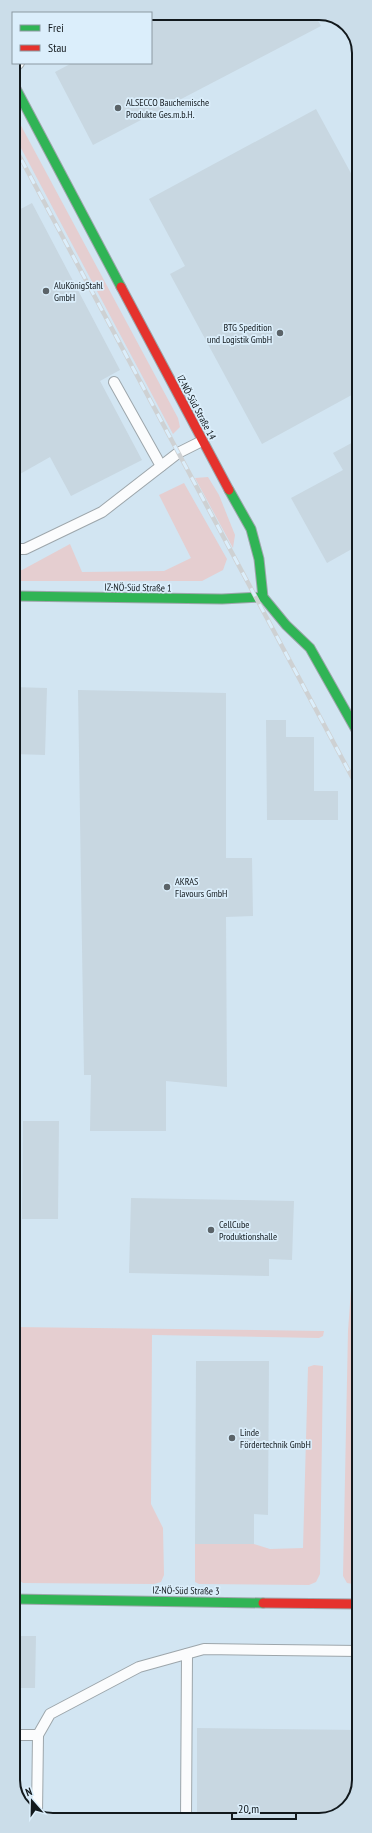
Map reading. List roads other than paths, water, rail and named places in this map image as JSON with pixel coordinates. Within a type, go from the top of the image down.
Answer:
[{"type":"street","name":"IZ-NÖ-Süd Straße 14","points":[[20,96],[202,441],[251,529],[259,559],[263,597]]},
{"type":"street","name":"IZ-NÖ-Süd Straße 1","points":[[20,596],[222,599],[263,597]]},
{"type":"street","points":[[263,597],[286,625],[310,648],[352,723]]},
{"type":"street","name":"IZ-NÖ-Süd Straße 3","points":[[20,1599],[352,1604]]},
{"type":"lane","points":[[114,382],[161,466]]},
{"type":"lane","points":[[20,549],[25,549],[102,512],[178,453],[202,441]]},
{"type":"lane","points":[[37,1808],[38,1735],[50,1714],[139,1666],[204,1649],[352,1651]]},
{"type":"lane","points":[[186,1813],[187,1654]]},
{"type":"lane","points":[[20,1735],[38,1735]]},
{"type":"railway","points":[[20,157],[352,777]]},
{"type":"place","name":"ALSECCO Bauchemische Produkte Ges.m.b.H.","points":[[118,108]]},
{"type":"place","name":"AluKönigStahl GmbH","points":[[46,291]]},
{"type":"place","name":"BTG Spedition und Logistik GmbH","points":[[280,333]]},
{"type":"place","name":"AKRAS Flavours GmbH","points":[[167,887]]},
{"type":"place","name":"CellCube Produktionshalle","points":[[211,1230]]},
{"type":"place","name":"Linde Fördertechnik GmbH","points":[[232,1438]]}]
